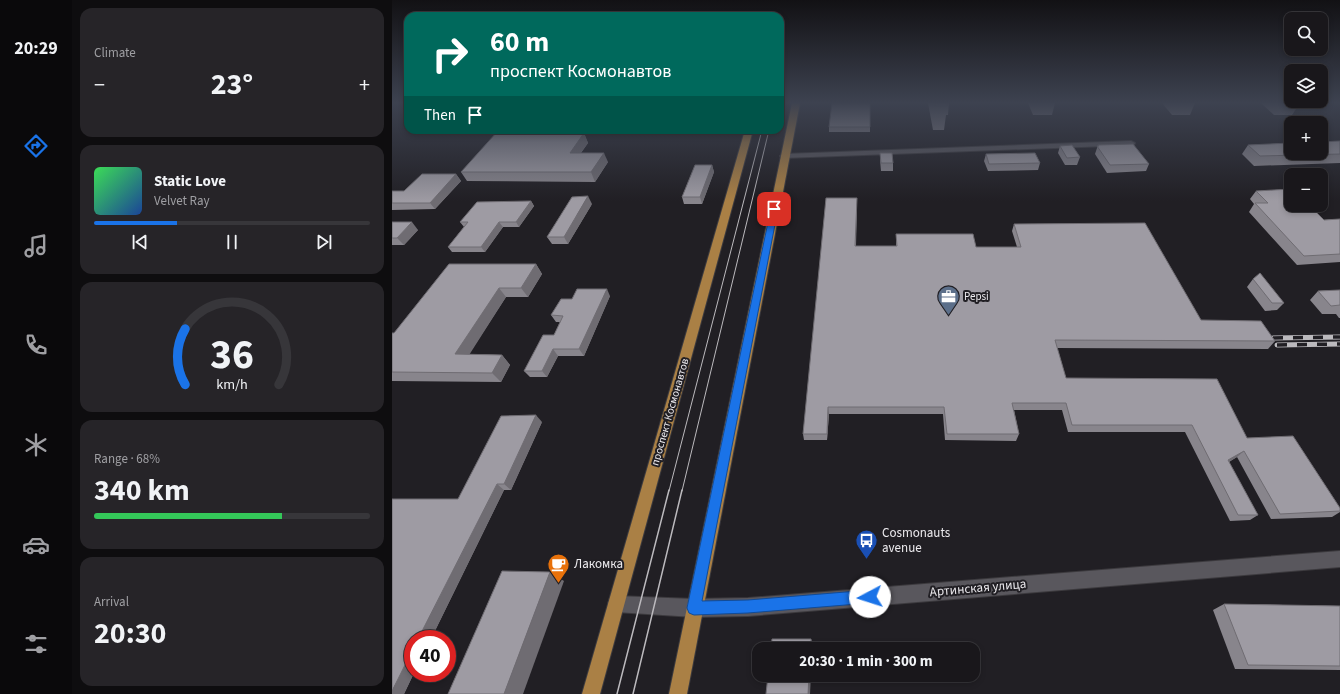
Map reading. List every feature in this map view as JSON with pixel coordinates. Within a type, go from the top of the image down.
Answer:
[{"type":"main road","name":"проспект Космонавтов","points":[[590,694],[747,135]]},
{"type":"main road","points":[[678,694],[789,135]]},
{"type":"street","points":[[784,156],[1131,143]]},
{"type":"street","name":"Артинская улица","points":[[616,604],[694,608],[748,607],[1340,559]]},
{"type":"building","points":[[494,135],[582,135],[570,153],[604,153],[591,172],[461,172]]},
{"type":"building","points":[[1340,141],[1340,154],[1328,154],[1328,142]]},
{"type":"building","points":[[1284,143],[1284,155],[1260,156],[1248,145]]},
{"type":"building","points":[[1133,144],[1149,164],[1110,165],[1097,146],[1099,146],[1098,145]]},
{"type":"building","points":[[1072,145],[1080,157],[1067,158],[1060,146]]},
{"type":"building","points":[[880,153],[892,153],[893,163],[881,163]]},
{"type":"building","points":[[1035,153],[1040,163],[989,164],[986,154]]},
{"type":"building","points":[[695,165],[712,165],[700,197],[682,197]]},
{"type":"building","points":[[422,174],[456,174],[430,203],[392,203],[392,191],[404,191]]},
{"type":"building","points":[[1284,189],[1284,212],[1316,212],[1324,220],[1340,219],[1340,254],[1304,256],[1255,203],[1268,203],[1256,191]]},
{"type":"building","points":[[588,196],[564,237],[547,237],[572,197]]},
{"type":"building","points":[[826,198],[857,198],[855,246],[897,246],[896,234],[973,234],[976,247],[1021,247],[1014,224],[1145,223],[1201,320],[1261,321],[1275,341],[1055,340],[1066,378],[1217,379],[1247,438],[1293,436],[1340,508],[1340,511],[1280,514],[1244,451],[1228,460],[1258,515],[1238,515],[1192,425],[1072,425],[1066,403],[1012,403],[1019,434],[947,434],[944,407],[828,407],[827,434],[803,434]]},
{"type":"building","points":[[531,201],[516,222],[499,222],[481,247],[448,247],[468,222],[460,222],[477,202]]},
{"type":"building","points":[[392,222],[412,222],[397,238],[392,238]]},
{"type":"building","points":[[449,264],[536,264],[521,288],[499,288],[455,354],[502,355],[492,373],[392,372],[392,333],[394,333]]},
{"type":"building","points":[[1260,273],[1284,303],[1272,303],[1253,279]]},
{"type":"building","points":[[577,289],[607,289],[579,349],[553,349],[542,371],[524,371],[543,335],[554,335],[563,316],[551,315],[561,299],[572,299]]},
{"type":"building","points":[[1340,290],[1340,305],[1331,306],[1318,291]]},
{"type":"building","points":[[536,415],[504,484],[497,484],[423,630],[404,630],[404,667],[392,691],[392,499],[458,499],[501,416]]},
{"type":"building","points":[[502,571],[550,572],[504,694],[448,694],[453,682],[456,682],[456,676]]},
{"type":"building","points":[[1224,604],[1340,606],[1340,666],[1248,665]]},
{"type":"building","points":[[772,639],[811,639],[811,642],[772,642]]},
{"type":"building","points":[[767,682],[809,682],[808,694],[766,694]]},
{"type":"tram line","points":[[669,491],[761,135]]},
{"type":"tram line","points":[[682,491],[768,135]]},
{"type":"tram line","points":[[617,694],[669,490]]},
{"type":"tram line","points":[[633,694],[682,490]]},
{"type":"railway","points":[[1273,338],[1340,337]]},
{"type":"railway","points":[[1277,345],[1340,344]]},
{"type":"place","name":"Pepsi","points":[[948,316]]},
{"type":"place","name":"Cosmonauts avenue","points":[[867,560]]},
{"type":"place","name":"Лакомка","points":[[559,584]]},
{"type":"route","points":[[774,209],[694,608],[748,607],[870,597]]}]
